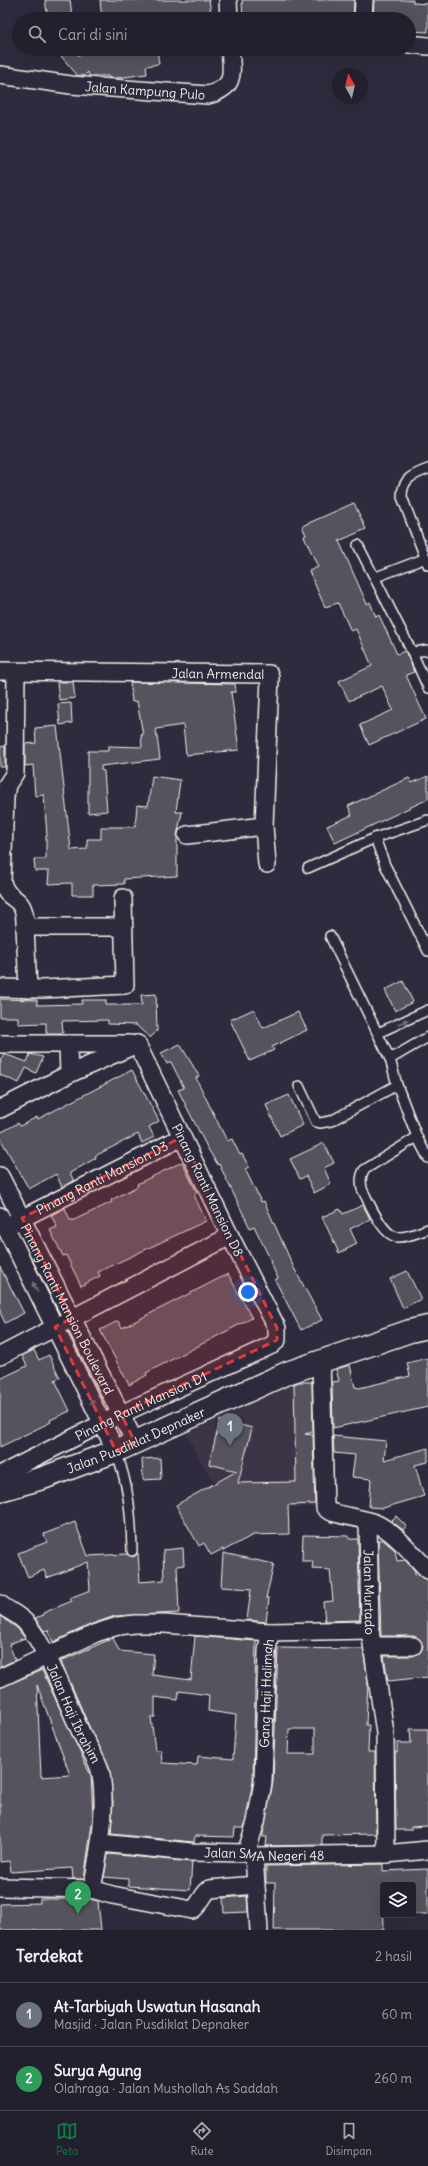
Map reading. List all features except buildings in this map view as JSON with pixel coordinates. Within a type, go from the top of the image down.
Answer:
[{"type":"street","points":[[228,0],[229,12]]},
{"type":"street","points":[[363,12],[364,0]]},
{"type":"street","points":[[416,45],[428,46]]},
{"type":"street","name":"Jalan Kampung Pulo","points":[[0,75],[71,85],[208,95],[224,89],[229,83],[232,75],[231,56]]},
{"type":"street","points":[[8,671],[15,773],[7,786],[5,797],[2,882],[4,890],[21,902],[25,913],[28,989]]},
{"type":"street","name":"Jalan Armendal","points":[[8,671],[269,674],[264,826],[267,864]]},
{"type":"street","points":[[187,835],[264,826]]},
{"type":"street","points":[[0,988],[28,989],[125,986],[123,898]]},
{"type":"street","points":[[25,927],[123,927]]},
{"type":"street","points":[[0,1044],[137,1044]]},
{"type":"street","points":[[68,1044],[69,1074]]},
{"type":"street","points":[[0,1108],[69,1074],[137,1044]]},
{"type":"street","name":"Pinang Ranti Mansion D8","points":[[137,1044],[230,1236],[277,1328],[278,1336]]},
{"type":"street","name":"Pinang Ranti Mansion D3","points":[[2,1224],[22,1218],[182,1137]]},
{"type":"street","name":"Pinang Ranti Mansion Boulevard","points":[[0,1176],[136,1442]]},
{"type":"street","name":"Pinang Ranti Mansion Boulevard","points":[[2,1224],[116,1451]]},
{"type":"street","points":[[0,1356],[230,1236]]},
{"type":"street","name":"Jalan Pusdiklat Depnaker","points":[[0,1490],[43,1478],[116,1451],[287,1373],[410,1331],[428,1327]]},
{"type":"street","name":"Pinang Ranti Mansion D1","points":[[0,1475],[102,1423],[272,1345],[277,1340],[278,1336]]},
{"type":"street","points":[[321,1362],[325,1508],[330,1513],[368,1520],[387,1532],[428,1570]]},
{"type":"street","name":"Jalan Murtado","points":[[368,1520],[372,1638],[385,1733],[386,1854]]},
{"type":"street","name":"Jalan Haji Ibrahim","points":[[0,1604],[26,1622],[47,1656],[101,1772],[103,1792],[101,1843],[92,1889]]},
{"type":"street","points":[[0,1678],[96,1633],[118,1626],[135,1624],[270,1632]]},
{"type":"street","name":"Gang Haji Halimah","points":[[259,1930],[255,1885],[250,1854],[263,1782],[267,1651],[270,1632],[372,1638],[413,1646]]},
{"type":"street","name":"Jalan SMA Negeri 48","points":[[101,1843],[190,1852],[250,1854],[386,1854],[428,1850]]},
{"type":"street","points":[[0,1887],[92,1889],[112,1895],[192,1910],[196,1908],[204,1893],[210,1889],[255,1885]]},
{"type":"lane","points":[[376,577],[427,561],[402,497],[402,487],[408,479],[428,469]]},
{"type":"lane","points":[[358,545],[376,577],[428,688]]},
{"type":"lane","points":[[412,652],[428,650]]},
{"type":"lane","points":[[308,868],[375,838],[428,820]]},
{"type":"lane","points":[[375,838],[384,865],[428,951]]},
{"type":"lane","points":[[330,936],[390,1059],[397,1085],[417,1137],[428,1158]]},
{"type":"lane","points":[[378,1033],[428,1010]]},
{"type":"lane","points":[[390,1059],[428,1037]]},
{"type":"lane","points":[[299,1086],[316,1122],[320,1124],[331,1121],[397,1085]]},
{"type":"lane","points":[[417,1137],[364,1170],[361,1176],[361,1183],[362,1189],[385,1230],[391,1235],[398,1237],[406,1236],[428,1229]]},
{"type":"lane","points":[[116,1451],[126,1478],[131,1515],[132,1551]]},
{"type":"highlighted area","points":[[182,1137],[277,1328],[277,1340],[121,1414],[135,1442],[116,1451],[55,1327],[72,1318],[22,1218]]},
{"type":"shaded area","points":[[333,1367],[333,1507],[291,1508],[291,1505],[232,1506],[202,1464],[183,1426]]},
{"type":"place","name":"At-Tarbiyah Uswatun Hasanah","points":[[230,1446]]},
{"type":"place","name":"Surya Agung","points":[[78,1914]]}]
